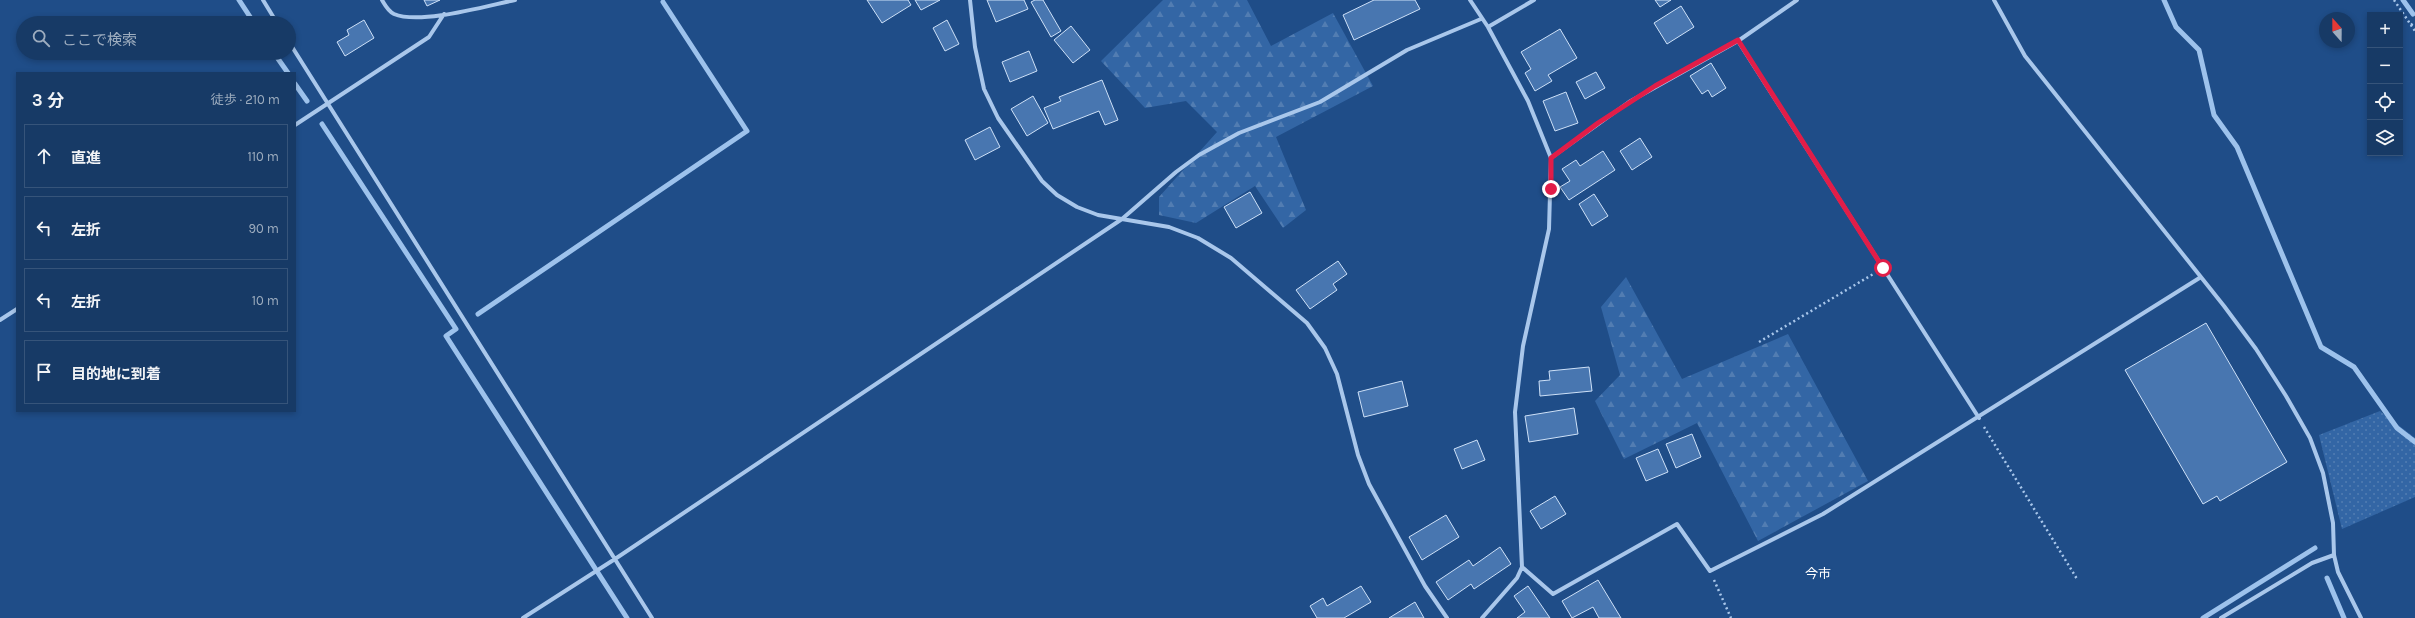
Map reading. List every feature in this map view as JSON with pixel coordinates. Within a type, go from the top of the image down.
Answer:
[{"type":"street","points":[[263,0],[273,16]]},
{"type":"street","points":[[382,0],[387,9],[394,14],[417,18],[515,0]]},
{"type":"street","points":[[970,0],[975,46],[984,89],[998,118],[1037,174],[1057,195],[1077,207],[1098,215],[1169,228],[1198,238],[1231,258],[1307,323],[1325,348],[1337,374],[1358,456],[1369,484],[1425,586],[1446,618]]},
{"type":"street","points":[[1470,0],[1481,20],[1488,27],[1528,101],[1551,158],[1549,229],[1523,346],[1515,412],[1522,567],[1517,578],[1482,618]]},
{"type":"street","points":[[1488,27],[1534,0]]},
{"type":"street","points":[[1551,158],[1598,123],[1655,86],[1738,40],[1797,0]]},
{"type":"street","points":[[1994,0],[2025,56],[2201,277],[2256,349],[2310,438],[2325,480],[2333,523],[2334,555],[2338,572],[2361,618]]},
{"type":"street","points":[[296,124],[429,37],[444,14]]},
{"type":"street","points":[[523,618],[615,559],[1122,219],[1176,172],[1199,155],[1239,133],[1320,102],[1407,50],[1481,20]]},
{"type":"street","points":[[1738,40],[1979,418]]},
{"type":"street","points":[[296,53],[652,618]]},
{"type":"street","points":[[1522,567],[1553,594],[1677,524],[1710,571],[1823,514],[1979,418],[2201,277]]},
{"type":"street","points":[[0,320],[16,310]]},
{"type":"street","points":[[2221,618],[2312,563],[2334,555]]},
{"type":"path","points":[[2394,0],[2415,30]]},
{"type":"path","points":[[2411,25],[2415,22]]},
{"type":"path","points":[[1759,342],[1883,268]]},
{"type":"path","points":[[1979,418],[2077,579]]},
{"type":"path","points":[[1710,571],[1731,618]]},
{"type":"green space","points":[[1163,0],[1247,0],[1271,46],[1333,13],[1373,86],[1276,137],[1306,210],[1283,228],[1255,186],[1196,223],[1159,215],[1159,197],[1217,132],[1186,101],[1145,108],[1101,61]]},
{"type":"green space","points":[[1626,277],[1682,379],[1788,334],[1868,481],[1758,541],[1697,423],[1624,459],[1595,401],[1620,375],[1601,307]]},
{"type":"green space","points":[[2380,411],[2415,438],[2415,497],[2342,529],[2319,435]]},
{"type":"building","points":[[424,0],[440,0],[427,6]]},
{"type":"building","points":[[867,0],[908,0],[911,5],[882,23]]},
{"type":"building","points":[[915,0],[940,0],[921,10]]},
{"type":"building","points":[[987,0],[1024,0],[1028,9],[996,22]]},
{"type":"building","points":[[1035,0],[1043,0],[1061,31],[1051,37],[1031,2]]},
{"type":"building","points":[[1374,0],[1415,0],[1420,9],[1354,40],[1343,15]]},
{"type":"building","points":[[1655,0],[1671,0],[1660,7]]},
{"type":"building","points":[[1681,6],[1694,27],[1667,44],[1654,23]]},
{"type":"building","points":[[364,20],[374,38],[345,56],[337,42],[349,35],[347,30]]},
{"type":"building","points":[[947,20],[959,44],[945,51],[933,28]]},
{"type":"building","points":[[1071,26],[1090,50],[1073,63],[1054,40]]},
{"type":"building","points":[[1560,29],[1577,58],[1548,75],[1552,81],[1535,91],[1525,73],[1531,69],[1521,52]]},
{"type":"building","points":[[1029,51],[1037,71],[1010,82],[1002,62]]},
{"type":"building","points":[[1711,63],[1726,88],[1712,97],[1708,90],[1702,94],[1690,76]]},
{"type":"building","points":[[1596,72],[1605,88],[1585,99],[1576,82]]},
{"type":"building","points":[[1102,80],[1118,120],[1105,125],[1099,111],[1053,129],[1044,108],[1061,101],[1059,97]]},
{"type":"building","points":[[1566,92],[1578,123],[1555,131],[1543,101]]},
{"type":"building","points":[[1033,96],[1048,123],[1027,136],[1011,109]]},
{"type":"building","points":[[990,127],[1000,147],[975,160],[965,140]]},
{"type":"building","points":[[1640,138],[1652,157],[1632,170],[1620,151]]},
{"type":"building","points":[[1603,151],[1615,170],[1569,200],[1560,187],[1570,181],[1562,169],[1576,160],[1580,166]]},
{"type":"building","points":[[1250,192],[1262,213],[1236,228],[1224,207]]},
{"type":"building","points":[[1594,194],[1608,216],[1592,226],[1579,204]]},
{"type":"building","points":[[1338,261],[1347,274],[1333,284],[1337,290],[1310,309],[1296,290]]},
{"type":"building","points":[[2206,323],[2287,462],[2220,501],[2217,496],[2203,504],[2125,370]]},
{"type":"building","points":[[1589,367],[1592,391],[1540,396],[1539,381],[1550,380],[1549,371]]},
{"type":"building","points":[[1402,381],[1408,406],[1364,417],[1358,392]]},
{"type":"building","points":[[1574,408],[1578,434],[1529,442],[1525,416]]},
{"type":"building","points":[[1692,434],[1701,457],[1676,468],[1666,444]]},
{"type":"building","points":[[1477,440],[1485,460],[1462,469],[1454,449]]},
{"type":"building","points":[[1658,449],[1668,472],[1646,481],[1636,458]]},
{"type":"building","points":[[1555,496],[1566,514],[1541,529],[1530,511]]},
{"type":"building","points":[[1446,515],[1459,537],[1422,560],[1409,537]]},
{"type":"building","points":[[1500,547],[1511,564],[1474,589],[1471,584],[1448,600],[1436,582],[1469,560],[1473,566]]},
{"type":"building","points":[[1598,580],[1621,618],[1599,618],[1593,607],[1572,618],[1562,601]]},
{"type":"building","points":[[1361,586],[1371,602],[1344,618],[1317,618],[1310,606],[1323,598],[1327,606]]},
{"type":"building","points":[[1528,586],[1550,618],[1517,618],[1525,612],[1514,596]]},
{"type":"building","points":[[1415,602],[1424,618],[1389,618]]},
{"type":"waterway","points":[[239,0],[249,16]]},
{"type":"waterway","points":[[2164,0],[2176,27],[2199,50],[2214,115],[2237,147],[2321,347],[2354,367],[2397,428],[2415,442]]},
{"type":"waterway","points":[[2403,0],[2413,14]]},
{"type":"waterway","points":[[478,314],[747,131],[663,2]]},
{"type":"waterway","points":[[279,60],[287,72]]},
{"type":"waterway","points":[[296,85],[307,101]]},
{"type":"waterway","points":[[322,124],[456,329],[446,336],[627,618]]},
{"type":"waterway","points":[[2203,618],[2315,548]]},
{"type":"waterway","points":[[2327,578],[2344,618]]},
{"type":"district","name":"今市","points":[[1818,573]]},
{"type":"route","points":[[1551,189],[1551,158],[1598,123],[1655,86],[1738,40],[1883,268]]}]
